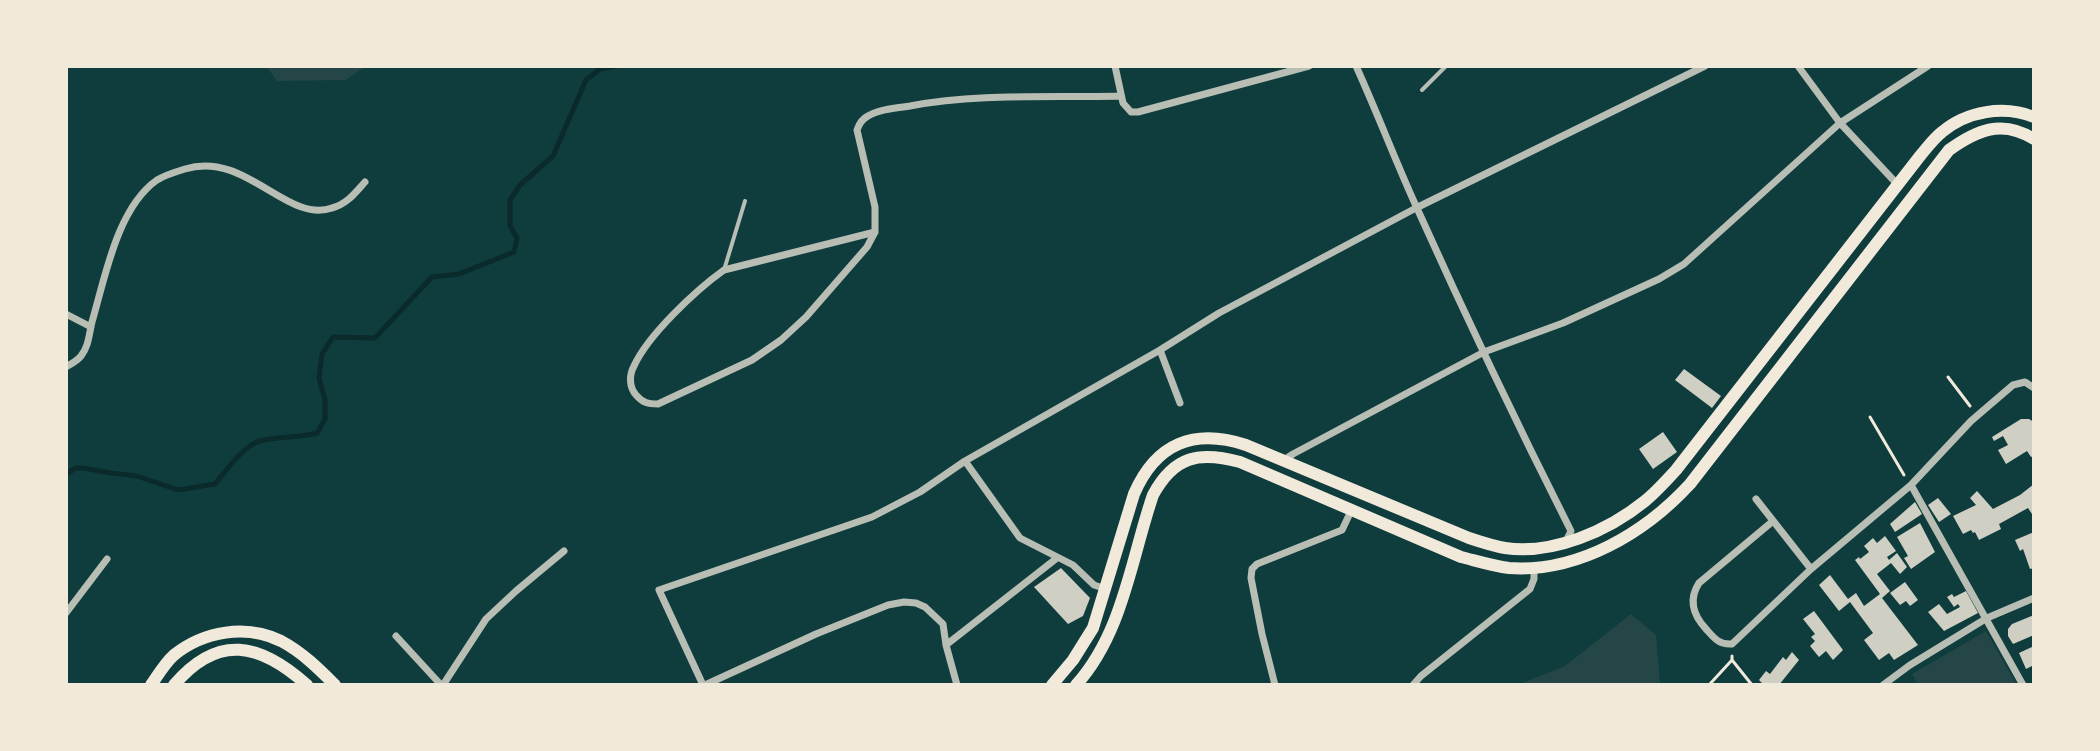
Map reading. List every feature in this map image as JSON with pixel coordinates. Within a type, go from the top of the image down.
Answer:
[{"type":"main road","points":[[1052,685],[1093,628],[1134,494],[1143,473],[1166,451],[1198,438],[1229,439],[1489,545],[1520,549],[1552,546],[1597,532],[1643,502],[1676,470],[1940,133],[1956,122],[1985,112],[2004,110],[2034,117]]},
{"type":"main road","points":[[2003,128],[2004,110]]},
{"type":"main road","points":[[1076,685],[1101,652],[1113,627],[1153,495],[1170,470],[1194,458],[1209,455],[1240,462],[1461,557],[1509,568],[1534,568],[1572,560],[1602,549],[1639,529],[1675,500],[1949,150],[1969,136],[2003,128],[2017,130],[2034,139]]},
{"type":"main road","points":[[1898,185],[1913,196]]},
{"type":"main road","points":[[1277,477],[1284,460]]},
{"type":"main road","points":[[1566,541],[1572,560]]},
{"type":"main road","points":[[151,685],[173,657],[188,646],[209,636],[232,631],[256,632],[280,641],[302,655],[335,685]]},
{"type":"main road","points":[[174,685],[207,656],[233,650],[259,653],[275,660],[307,685]]},
{"type":"street","points":[[1115,66],[1121,96],[1131,112],[1150,110],[1309,66]]},
{"type":"street","points":[[1356,66],[1416,208],[1505,400],[1571,531],[1566,541]]},
{"type":"street","points":[[957,685],[943,624],[925,607],[904,602],[888,605],[816,634],[704,685],[659,590],[872,517],[920,492],[965,461],[1219,313],[1416,208],[1705,66]]},
{"type":"street","points":[[1798,66],[1840,123],[1898,185]]},
{"type":"street","points":[[1284,460],[1484,352],[1563,323],[1659,279],[1684,264],[1840,123],[1928,66]]},
{"type":"street","points":[[875,232],[724,270],[708,281],[650,341],[634,365],[630,382],[633,391],[648,404],[658,404],[752,360],[781,340],[806,317],[853,264],[875,232],[875,207],[857,130],[860,122],[868,116],[879,111],[932,102],[975,98],[1121,96]]},
{"type":"street","points":[[66,367],[81,356],[88,343],[119,234],[133,206],[147,188],[159,179],[196,165],[215,166],[259,183],[292,204],[322,210],[348,200],[365,182]]},
{"type":"street","points":[[66,314],[91,327]]},
{"type":"street","points":[[1160,350],[1180,403]]},
{"type":"street","points":[[1773,521],[1699,583],[1693,592],[1695,618],[1724,645],[1732,644],[1811,569],[1911,485],[1978,415],[2013,385],[2025,382],[2034,388]]},
{"type":"street","points":[[965,461],[1020,538],[1073,565],[1094,585],[1106,589]]},
{"type":"street","points":[[1911,485],[2023,685]]},
{"type":"street","points":[[1756,499],[1811,569]]},
{"type":"street","points":[[1275,685],[1262,634],[1252,569],[1257,564],[1342,530],[1352,509]]},
{"type":"street","points":[[396,636],[442,685],[486,619],[564,551]]},
{"type":"street","points":[[946,645],[1057,558]]},
{"type":"street","points":[[66,613],[107,559]]},
{"type":"street","points":[[1413,685],[1530,589],[1534,568]]},
{"type":"street","points":[[1883,685],[1987,618],[2034,598]]},
{"type":"lane","points":[[1422,90],[1446,66]]},
{"type":"lane","points":[[724,270],[745,201]]},
{"type":"path","points":[[1948,377],[1978,415]]},
{"type":"path","points":[[1870,417],[1911,485]]},
{"type":"path","points":[[1732,644],[1732,660],[1752,685]]},
{"type":"path","points":[[1709,685],[1732,660]]},
{"type":"shaded area","points":[[266,66],[366,66],[346,80],[277,81]]},
{"type":"shaded area","points":[[1631,614],[1656,635],[1660,685],[1517,685],[1565,666]]},
{"type":"shaded area","points":[[1986,631],[2017,685],[1918,685],[1912,674]]},
{"type":"building","points":[[1684,369],[1721,396],[1712,408],[1675,380]]},
{"type":"building","points":[[2021,419],[2034,422],[2034,456],[2031,457],[2027,451],[2006,464],[1998,450],[2008,445],[2003,436],[1994,441],[1992,437]]},
{"type":"building","points":[[1663,432],[1677,452],[1653,469],[1639,449]]},
{"type":"building","points":[[2034,484],[2034,517],[2028,508],[1999,524],[2001,529],[1979,540],[1971,530],[1963,534],[1953,516],[1976,505],[1970,498],[1977,491],[1993,509]]},
{"type":"building","points":[[1938,498],[1951,514],[1939,522],[1928,505]]},
{"type":"building","points":[[1915,502],[1922,514],[1895,532],[1890,524]]},
{"type":"building","points":[[1920,523],[1935,552],[1911,569],[1904,558],[1908,556],[1897,537]]},
{"type":"building","points":[[2034,532],[2034,568],[2030,569],[2023,549],[2020,551],[2015,540]]},
{"type":"building","points":[[1885,536],[1896,551],[1887,557],[1889,560],[1897,553],[1907,567],[1900,574],[1891,563],[1877,574],[1890,591],[1882,598],[1918,645],[1894,660],[1889,653],[1879,660],[1864,640],[1873,633],[1850,602],[1839,611],[1819,585],[1830,575],[1848,599],[1856,593],[1864,606],[1880,594],[1855,560],[1869,552],[1864,546],[1873,538],[1877,543]]},
{"type":"building","points":[[1061,568],[1090,598],[1083,616],[1068,624],[1034,587]]},
{"type":"building","points":[[1905,582],[1918,600],[1910,606],[1906,601],[1900,605],[1890,593]]},
{"type":"building","points":[[1966,591],[1978,613],[1944,631],[1928,612],[1939,604],[1947,614],[1960,607],[1958,604],[1954,607],[1947,597]]},
{"type":"building","points":[[1814,611],[1843,650],[1833,660],[1826,651],[1819,657],[1810,646],[1815,641],[1811,637],[1815,634],[1803,619]]},
{"type":"building","points":[[2034,615],[2034,635],[2013,644],[2008,629],[2012,624]]},
{"type":"building","points":[[2034,646],[2034,665],[2026,669],[2019,653]]},
{"type":"building","points":[[1792,652],[1799,660],[1779,685],[1764,685],[1759,680],[1766,671],[1770,674],[1783,657],[1786,660]]},
{"type":"waterway","points":[[66,474],[83,468],[137,476],[178,490],[215,484],[254,443],[317,433],[325,419],[325,400],[319,378],[322,354],[333,337],[375,338],[432,277],[459,274],[514,252],[517,238],[510,226],[510,200],[520,185],[553,156],[586,80],[600,69],[617,66]]}]
